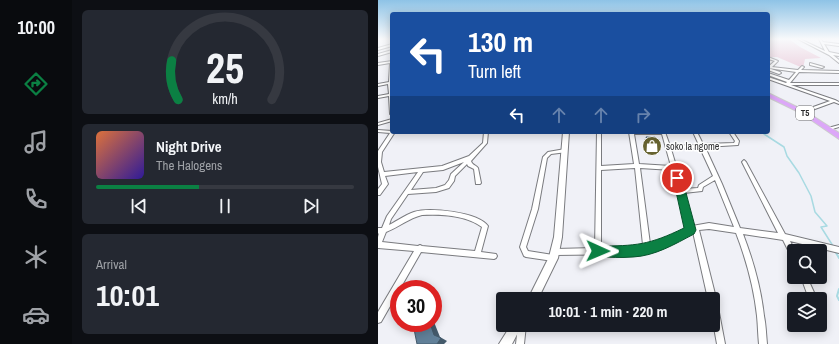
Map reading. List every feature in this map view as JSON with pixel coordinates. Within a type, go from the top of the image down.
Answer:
[{"type":"highway","name":"T5","points":[[770,96],[803,112],[839,137]]},
{"type":"street","points":[[830,55],[839,62]]},
{"type":"street","points":[[770,59],[777,61],[770,67]]},
{"type":"street","points":[[378,64],[390,62]]},
{"type":"street","points":[[811,64],[822,69],[839,72]]},
{"type":"street","points":[[819,64],[822,69]]},
{"type":"street","points":[[787,83],[802,67]]},
{"type":"street","points":[[770,68],[797,71],[822,69]]},
{"type":"street","points":[[770,68],[779,73]]},
{"type":"street","points":[[770,79],[784,69]]},
{"type":"street","points":[[770,75],[787,83],[838,85]]},
{"type":"street","points":[[770,79],[787,83],[837,102]]},
{"type":"street","points":[[378,85],[390,81]]},
{"type":"street","points":[[378,97],[390,95]]},
{"type":"street","points":[[803,112],[837,102]]},
{"type":"street","points":[[378,124],[390,121]]},
{"type":"street","points":[[829,129],[839,126]]},
{"type":"street","points":[[378,131],[390,132]]},
{"type":"street","points":[[378,193],[385,184],[379,162],[379,152],[391,134]]},
{"type":"street","points":[[407,192],[436,190],[447,187],[452,181],[453,174],[485,143],[486,134]]},
{"type":"street","points":[[536,292],[554,255],[560,221],[566,134]]},
{"type":"street","points":[[598,251],[600,168],[599,134]]},
{"type":"street","points":[[631,134],[637,166],[647,249]]},
{"type":"street","points":[[664,134],[710,292]]},
{"type":"street","points":[[697,134],[740,230],[751,263],[758,296],[763,344]]},
{"type":"street","points":[[668,148],[736,144],[737,141],[732,134]]},
{"type":"street","points":[[565,151],[548,154],[544,159],[535,210],[523,247],[526,254],[554,255],[598,251],[634,252],[665,243],[692,229],[709,226],[784,237],[839,250]]},
{"type":"street","points":[[382,174],[443,168],[469,159]]},
{"type":"street","points":[[469,159],[470,165],[476,168],[478,183]]},
{"type":"street","points":[[744,162],[788,244]]},
{"type":"street","points":[[600,168],[637,166],[674,168]]},
{"type":"street","points":[[422,170],[380,231],[378,245],[494,256]]},
{"type":"street","points":[[681,190],[700,190],[702,185],[716,177]]},
{"type":"street","points":[[380,231],[420,212],[433,212],[465,218],[484,226],[477,254]]},
{"type":"street","points":[[378,319],[420,248]]},
{"type":"street","points":[[505,344],[513,332]]},
{"type":"street","points":[[520,344],[521,332]]},
{"type":"street","points":[[719,332],[721,344]]},
{"type":"shaded area","points":[[770,55],[815,55],[821,58],[805,59],[803,68],[777,57],[770,57]]},
{"type":"building","points":[[646,137],[655,137],[658,149],[650,148]]},
{"type":"building","points":[[415,332],[433,332],[434,335],[441,338],[437,344],[417,344]]},
{"type":"waterway","points":[[764,134],[784,147],[787,156],[799,173],[811,196],[815,212],[827,226],[821,227],[833,246]]},
{"type":"waterway","points":[[835,251],[839,258]]},
{"type":"waterway","points":[[839,289],[837,296],[839,300]]},
{"type":"place","name":"soko la ngome","points":[[652,146]]},
{"type":"route","points":[[598,251],[634,252],[665,243],[690,230],[677,178]]}]
